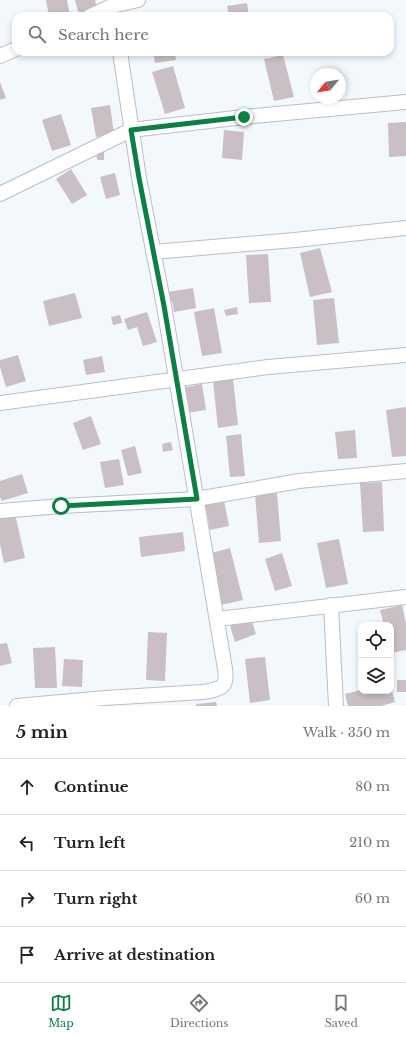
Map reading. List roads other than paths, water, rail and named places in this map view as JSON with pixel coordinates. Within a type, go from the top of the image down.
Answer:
[{"type":"street","points":[[100,12],[138,0]]},
{"type":"street","points":[[0,56],[12,51]]},
{"type":"street","points":[[17,706],[105,698],[204,692],[216,690],[226,682],[197,499],[139,178],[121,56]]},
{"type":"street","points":[[0,194],[131,130],[244,117],[406,102]]},
{"type":"street","points":[[153,252],[406,228]]},
{"type":"street","points":[[0,403],[268,367],[406,355]]},
{"type":"street","points":[[0,511],[61,506],[197,499],[299,481],[406,471]]},
{"type":"street","points":[[217,619],[406,597]]},
{"type":"street","points":[[331,605],[336,706]]}]
